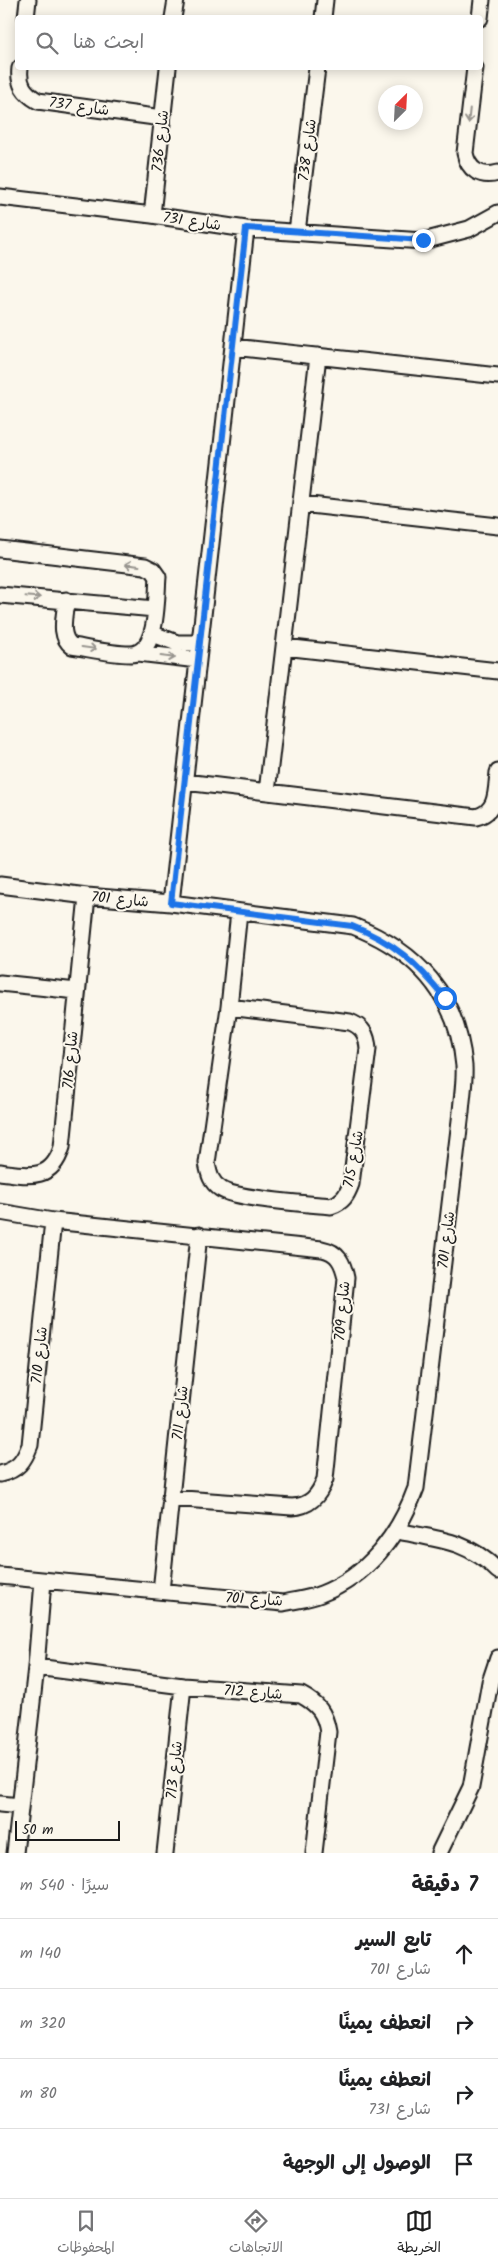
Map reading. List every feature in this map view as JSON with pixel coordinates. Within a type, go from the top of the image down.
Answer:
[{"type":"street","points":[[26,15],[28,0]]},
{"type":"street","points":[[174,15],[176,0]]},
{"type":"street","points":[[324,15],[326,0]]},
{"type":"street","points":[[480,15],[482,0]]},
{"type":"street","name":"شارع 737","points":[[20,70],[19,77],[27,95],[38,100],[162,118]]},
{"type":"street","name":"شارع 736","points":[[152,215],[168,70]]},
{"type":"street","name":"شارع 738","points":[[297,232],[317,70]]},
{"type":"street","points":[[475,70],[465,153],[470,165],[480,173],[486,175],[498,173]]},
{"type":"street","name":"شارع 731","points":[[0,197],[246,228],[423,240],[469,229],[498,213]]},
{"type":"street","points":[[171,903],[246,228]]},
{"type":"street","points":[[233,347],[498,376]]},
{"type":"street","points":[[267,792],[318,356]]},
{"type":"street","points":[[301,504],[498,526]]},
{"type":"street","points":[[0,550],[145,566],[153,570],[158,577],[153,634],[148,645],[132,655],[72,646],[68,643],[63,630],[66,600]]},
{"type":"street","points":[[0,594],[155,609]]},
{"type":"street","points":[[153,634],[177,643],[200,643]]},
{"type":"street","points":[[284,647],[498,671]]},
{"type":"street","points":[[138,653],[198,660]]},
{"type":"street","points":[[185,782],[476,817],[486,814],[494,804],[498,772]]},
{"type":"street","name":"شارع 701","points":[[0,885],[87,896],[171,903],[352,926],[377,936],[419,967],[445,998],[455,1020],[461,1041],[464,1069],[462,1112],[416,1488],[397,1531],[352,1578],[320,1594],[283,1603],[0,1576]]},
{"type":"street","name":"شارع 716","points":[[0,1172],[28,1176],[39,1174],[51,1169],[59,1158],[62,1147],[76,991],[87,896]]},
{"type":"street","name":"شارع 715","points":[[229,1006],[350,1022],[357,1025],[364,1032],[368,1049],[351,1184],[344,1200],[337,1204],[331,1206],[228,1194],[213,1183],[207,1163],[229,1006],[239,912]]},
{"type":"street","points":[[0,983],[76,991]]},
{"type":"street","name":"شارع 709","points":[[0,1212],[53,1221],[330,1250],[337,1255],[344,1267],[346,1278],[325,1479],[320,1493],[302,1507],[170,1498]]},
{"type":"street","name":"شارع 710","points":[[0,1474],[17,1468],[25,1460],[30,1445],[53,1221]]},
{"type":"street","name":"شارع 711","points":[[161,1591],[199,1235]]},
{"type":"street","points":[[397,1531],[468,1547],[487,1560],[498,1572]]},
{"type":"street","points":[[14,1853],[36,1667],[43,1581]]},
{"type":"street","points":[[439,1853],[471,1787],[490,1682],[498,1658]]},
{"type":"street","name":"شارع 712","points":[[36,1667],[183,1686],[301,1695],[313,1702],[321,1709],[328,1732],[314,1853]]},
{"type":"street","name":"شارع 713","points":[[165,1853],[183,1686]]},
{"type":"street","points":[[0,1804],[20,1806]]},
{"type":"route","points":[[423,240],[382,239],[246,228],[171,903],[352,926],[377,936],[397,948],[419,967],[445,998]]}]
